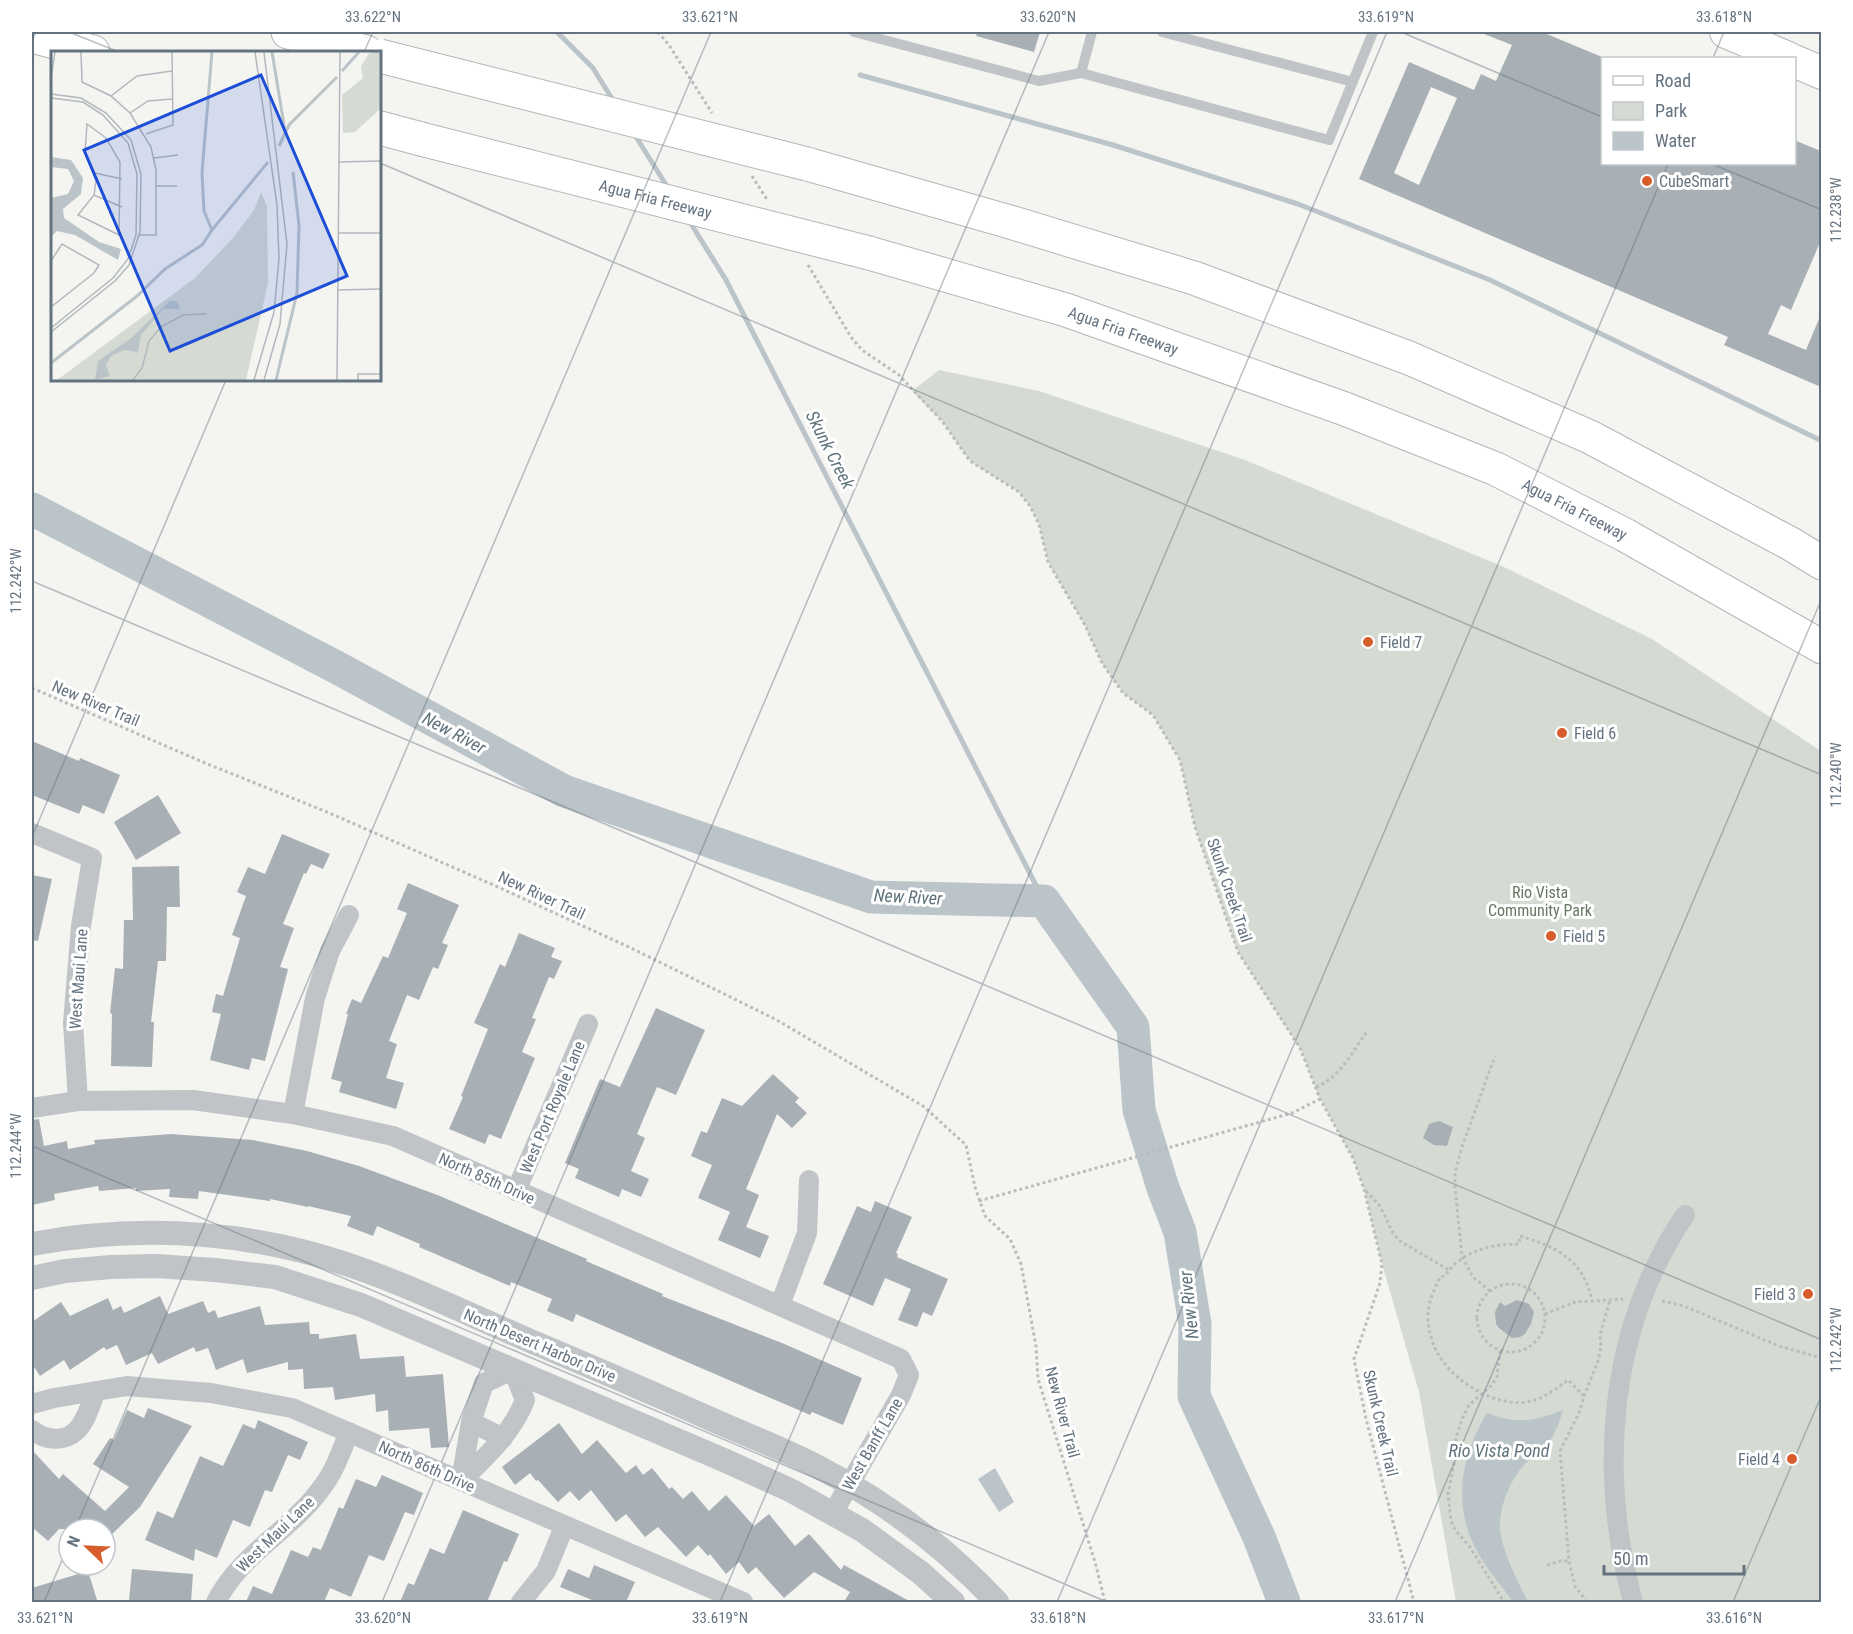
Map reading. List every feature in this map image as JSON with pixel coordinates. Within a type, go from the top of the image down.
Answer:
[{"type":"highway","points":[[288,32],[360,51]]},
{"type":"highway","points":[[32,36],[89,51]]},
{"type":"highway","points":[[381,56],[807,164],[1194,278],[1409,358],[1590,437],[1791,544],[1821,563]]},
{"type":"highway","name":"Agua Fria Freeway","points":[[381,129],[869,254],[1066,310],[1345,409],[1496,469],[1625,535],[1821,647]]},
{"type":"main road","points":[[1726,32],[1791,57]]},
{"type":"street","name":"West Maui Lane","points":[[32,833],[92,858],[81,926],[73,1023],[78,1101]]},
{"type":"street","points":[[293,1114],[315,998],[330,951],[349,915]]},
{"type":"street","name":"West Port Royale Lane","points":[[516,1191],[588,1024]]},
{"type":"street","name":"North 85th Drive","points":[[32,1108],[78,1101],[194,1100],[293,1114],[393,1136],[901,1359],[909,1375]]},
{"type":"street","points":[[780,1305],[807,1233],[809,1180]]},
{"type":"street","points":[[1633,1602],[1615,1512],[1613,1442],[1623,1364],[1641,1298],[1664,1250],[1685,1215]]},
{"type":"street","name":"North Desert Harbor Drive","points":[[32,1244],[72,1236],[157,1233],[218,1236],[281,1246],[373,1273],[820,1468],[849,1485],[930,1541],[974,1578],[997,1602]]},
{"type":"street","name":"North Desert Harbor Drive","points":[[32,1278],[87,1269],[156,1266],[215,1270],[275,1277],[361,1305],[734,1465],[833,1513],[889,1548],[953,1602]]},
{"type":"street","points":[[461,1481],[471,1422],[484,1383],[513,1370],[526,1339]]},
{"type":"street","points":[[461,1481],[503,1438],[525,1400],[513,1370]]},
{"type":"street","name":"West Banff Lane","points":[[833,1513],[901,1395],[909,1375]]},
{"type":"street","name":"North 86th Drive","points":[[32,1404],[127,1386],[211,1393],[292,1408],[564,1527],[743,1602]]},
{"type":"street","points":[[32,1430],[51,1440],[63,1438],[76,1431],[83,1422],[96,1391]]},
{"type":"street","points":[[471,1422],[503,1438]]},
{"type":"street","name":"West Maui Lane","points":[[216,1602],[234,1572],[321,1490],[337,1462],[349,1432]]},
{"type":"street","points":[[521,1602],[546,1572],[564,1527]]},
{"type":"lane","points":[[854,32],[1040,81],[1082,73],[1329,140],[1373,32]]},
{"type":"lane","points":[[1082,73],[1092,32]]},
{"type":"lane","points":[[1162,32],[1353,82]]},
{"type":"path","points":[[658,32],[690,78]]},
{"type":"path","name":"Skunk Creek Trail","points":[[816,278],[851,337],[862,350],[899,375],[942,421],[970,461],[1019,492],[1030,506],[1039,524],[1048,562],[1086,625],[1102,663],[1123,693],[1153,715],[1180,760],[1195,827],[1238,952],[1300,1048],[1320,1099],[1353,1158],[1364,1189],[1382,1264],[1380,1283],[1354,1359],[1366,1419],[1414,1602]]},
{"type":"path","name":"New River Trail","points":[[32,688],[205,763],[327,812],[633,949],[775,1019],[922,1106],[940,1121],[966,1144],[984,1216],[1010,1239],[1021,1264],[1036,1346],[1038,1379],[1095,1562],[1105,1602]]},
{"type":"path","points":[[1316,1087],[1324,1084],[1350,1058],[1368,1030]]},
{"type":"path","points":[[1490,1292],[1473,1277],[1462,1257],[1456,1211],[1455,1173],[1464,1141],[1495,1056]]},
{"type":"path","points":[[979,1201],[1292,1113],[1320,1099]]},
{"type":"path","points":[[1364,1189],[1380,1206],[1393,1233],[1400,1241],[1449,1270]]},
{"type":"path","points":[[1584,1396],[1568,1380],[1552,1393],[1531,1401],[1508,1401],[1482,1392],[1459,1378],[1444,1364],[1431,1336],[1428,1313],[1440,1277],[1445,1276],[1462,1257],[1501,1244],[1519,1244],[1520,1236],[1539,1241],[1561,1252],[1581,1270],[1592,1300]]},
{"type":"path","points":[[1512,1284],[1523,1286],[1540,1300],[1545,1322],[1542,1334],[1534,1343],[1524,1350],[1512,1353],[1500,1351],[1489,1345],[1481,1335],[1478,1311],[1490,1292],[1500,1286],[1512,1284]]},
{"type":"path","points":[[1545,1314],[1567,1304],[1592,1300],[1641,1298],[1684,1306],[1769,1342],[1821,1358]]},
{"type":"path","points":[[1587,1602],[1575,1586],[1569,1562],[1560,1451],[1580,1411],[1598,1361],[1601,1347],[1600,1335],[1610,1300]]},
{"type":"path","points":[[1500,1351],[1497,1376],[1492,1385],[1482,1392],[1465,1411],[1456,1438],[1449,1486],[1449,1511],[1455,1530],[1470,1547],[1504,1602]]},
{"type":"path","points":[[1547,1565],[1569,1562]]},
{"type":"green space","name":"Rio Vista Community Park","points":[[939,370],[1039,391],[1245,460],[1504,567],[1652,639],[1821,751],[1821,1602],[1456,1602],[1419,1392],[1382,1264],[1364,1189],[1353,1158],[1320,1099],[1300,1048],[1238,952],[1195,827],[1180,760],[1153,715],[1123,693],[1102,663],[1085,625],[1048,562],[1039,524],[1030,506],[1019,492],[970,461],[942,421],[912,391]]},
{"type":"water","name":"Rio Vista Pond","points":[[1563,1410],[1549,1442],[1521,1468],[1504,1502],[1500,1520],[1501,1538],[1528,1602],[1513,1602],[1482,1560],[1470,1536],[1462,1500],[1465,1465],[1487,1413],[1507,1419],[1525,1420]]},
{"type":"water","points":[[995,1468],[1014,1502],[999,1512],[978,1479]]},
{"type":"building","points":[[977,32],[1040,32],[1034,52],[976,36]]},
{"type":"building","points":[[1479,32],[1542,32],[1602,57],[1601,165],[1796,165],[1796,141],[1821,151],[1821,240],[1791,310],[1781,305],[1768,334],[1806,350],[1821,314],[1821,387],[1724,345],[1728,337],[1359,179],[1409,62],[1474,90],[1481,74],[1496,81],[1512,45]],"holes":[[[1431,87],[1457,98],[1419,185],[1394,173]]]},
{"type":"building","points":[[32,741],[120,775],[104,814],[83,805],[79,814],[32,795]]},
{"type":"building","points":[[158,795],[181,833],[136,860],[114,822]]},
{"type":"building","points":[[282,834],[330,854],[323,869],[311,864],[306,874],[304,873],[283,924],[294,928],[280,967],[288,969],[265,1061],[252,1058],[249,1070],[210,1060],[221,1014],[212,1012],[216,994],[223,996],[240,938],[232,935],[246,896],[237,892],[248,867],[265,874]]},
{"type":"building","points":[[179,866],[180,907],[167,907],[166,961],[158,961],[151,1022],[154,1022],[152,1067],[111,1066],[112,1014],[110,1013],[115,968],[123,969],[124,920],[133,920],[132,867]]},
{"type":"building","points":[[32,875],[52,879],[38,941],[32,940]]},
{"type":"building","points":[[408,883],[459,905],[442,943],[448,945],[438,969],[433,967],[419,1000],[407,995],[389,1041],[397,1044],[386,1078],[404,1083],[396,1109],[339,1092],[342,1082],[331,1079],[348,1014],[346,1014],[352,999],[361,1003],[383,956],[388,958],[407,913],[397,909]]},
{"type":"building","points":[[519,933],[555,948],[551,957],[562,961],[554,979],[549,977],[532,1018],[536,1019],[522,1052],[535,1058],[501,1139],[489,1134],[485,1144],[449,1129],[488,1029],[474,1023],[500,964],[505,967]]},
{"type":"building","points":[[656,1008],[705,1030],[676,1095],[657,1087],[637,1134],[645,1138],[631,1171],[649,1179],[641,1197],[622,1189],[619,1197],[575,1178],[579,1169],[565,1163],[600,1079],[620,1087]]},
{"type":"building","points":[[773,1074],[799,1098],[795,1102],[807,1113],[792,1128],[777,1114],[746,1189],[759,1195],[746,1227],[769,1236],[760,1258],[718,1240],[730,1212],[698,1198],[712,1165],[691,1156],[701,1131],[707,1133],[722,1098],[742,1106]]},
{"type":"building","points":[[39,1119],[44,1146],[67,1141],[68,1149],[95,1144],[94,1140],[171,1134],[253,1140],[307,1151],[359,1166],[440,1196],[587,1259],[586,1261],[663,1294],[662,1296],[782,1343],[862,1378],[843,1425],[812,1412],[810,1415],[576,1314],[573,1322],[547,1311],[552,1299],[511,1282],[510,1286],[419,1247],[420,1244],[377,1226],[373,1236],[347,1226],[351,1216],[308,1206],[199,1191],[198,1199],[169,1197],[170,1189],[136,1191],[136,1188],[99,1191],[98,1186],[54,1194],[55,1200],[32,1205],[32,1120]]},
{"type":"building","points":[[1439,1121],[1453,1127],[1447,1146],[1434,1145],[1423,1138],[1429,1124]]},
{"type":"building","points":[[875,1201],[912,1217],[896,1253],[897,1257],[948,1279],[932,1316],[923,1312],[917,1327],[898,1320],[911,1289],[885,1278],[873,1306],[823,1284],[857,1206],[871,1212]]},
{"type":"building","points":[[160,1296],[168,1314],[203,1301],[208,1313],[215,1310],[218,1318],[260,1306],[265,1325],[309,1322],[310,1334],[319,1334],[319,1339],[356,1334],[360,1359],[404,1356],[406,1377],[443,1374],[449,1447],[431,1448],[429,1428],[389,1431],[388,1410],[376,1412],[375,1394],[335,1400],[333,1387],[304,1389],[303,1369],[288,1370],[288,1362],[247,1373],[243,1359],[216,1370],[208,1348],[196,1352],[194,1347],[158,1364],[152,1353],[126,1365],[117,1345],[106,1350],[104,1347],[70,1370],[64,1360],[40,1376],[32,1364],[32,1322],[61,1302],[70,1316],[108,1298],[113,1310],[121,1306],[124,1313]]},
{"type":"building","points":[[1517,1300],[1529,1304],[1534,1312],[1525,1334],[1512,1338],[1496,1324],[1495,1312],[1500,1302],[1505,1306]]},
{"type":"building","points":[[148,1408],[192,1426],[140,1507],[117,1529],[117,1517],[57,1517],[57,1531],[48,1541],[32,1527],[32,1450],[59,1479],[63,1474],[105,1511],[129,1487],[93,1464],[110,1438],[114,1440],[127,1410],[144,1418]]},
{"type":"building","points":[[258,1420],[308,1442],[300,1460],[288,1455],[272,1492],[265,1490],[250,1527],[233,1520],[217,1558],[195,1549],[194,1561],[145,1540],[157,1511],[173,1518],[200,1456],[223,1466],[243,1424],[255,1429]]},
{"type":"building","points":[[559,1423],[582,1454],[597,1440],[626,1473],[636,1465],[643,1475],[652,1468],[669,1489],[672,1487],[683,1499],[692,1491],[709,1511],[726,1495],[754,1526],[769,1514],[795,1546],[809,1534],[841,1570],[844,1565],[911,1602],[844,1602],[850,1592],[814,1572],[784,1598],[756,1567],[748,1574],[739,1562],[726,1574],[710,1554],[708,1556],[698,1545],[686,1557],[658,1527],[645,1537],[626,1514],[616,1522],[591,1490],[579,1501],[570,1491],[558,1502],[530,1473],[515,1485],[502,1467]]},
{"type":"building","points":[[382,1475],[423,1493],[414,1515],[405,1512],[384,1561],[369,1555],[351,1597],[330,1588],[324,1602],[246,1602],[253,1586],[272,1594],[291,1550],[308,1557],[313,1547],[321,1550],[339,1507],[343,1509],[356,1479],[376,1487]]},
{"type":"building","points":[[463,1510],[519,1534],[507,1562],[504,1561],[487,1602],[400,1602],[408,1583],[414,1585],[430,1548],[444,1554]]},
{"type":"building","points":[[594,1565],[635,1582],[626,1602],[597,1602],[560,1587],[568,1569],[589,1578]]},
{"type":"building","points":[[132,1569],[193,1574],[191,1602],[129,1601]]},
{"type":"building","points":[[68,1577],[90,1577],[97,1600],[32,1602],[32,1588]]},
{"type":"waterway","name":"Skunk Creek","points":[[557,32],[593,68],[614,102]]},
{"type":"waterway","points":[[860,75],[1113,145],[1298,204],[1490,280],[1822,441]]},
{"type":"waterway","name":"Skunk Creek","points":[[633,132],[668,188]]},
{"type":"waterway","name":"Skunk Creek","points":[[688,219],[726,280],[1044,901]]},
{"type":"waterway","name":"New River","points":[[32,509],[336,667],[564,791],[871,897],[1044,901],[1133,1027],[1139,1110],[1163,1188],[1180,1232],[1195,1324],[1194,1396],[1259,1537],[1284,1602]]},
{"type":"place","name":"CubeSmart","points":[[1647,181]]},
{"type":"place","name":"Field 7","points":[[1368,642]]},
{"type":"place","name":"Field 6","points":[[1562,733]]},
{"type":"place","name":"Field 5","points":[[1551,936]]},
{"type":"place","name":"Field 3","points":[[1808,1294]]},
{"type":"place","name":"Field 4","points":[[1792,1459]]}]
